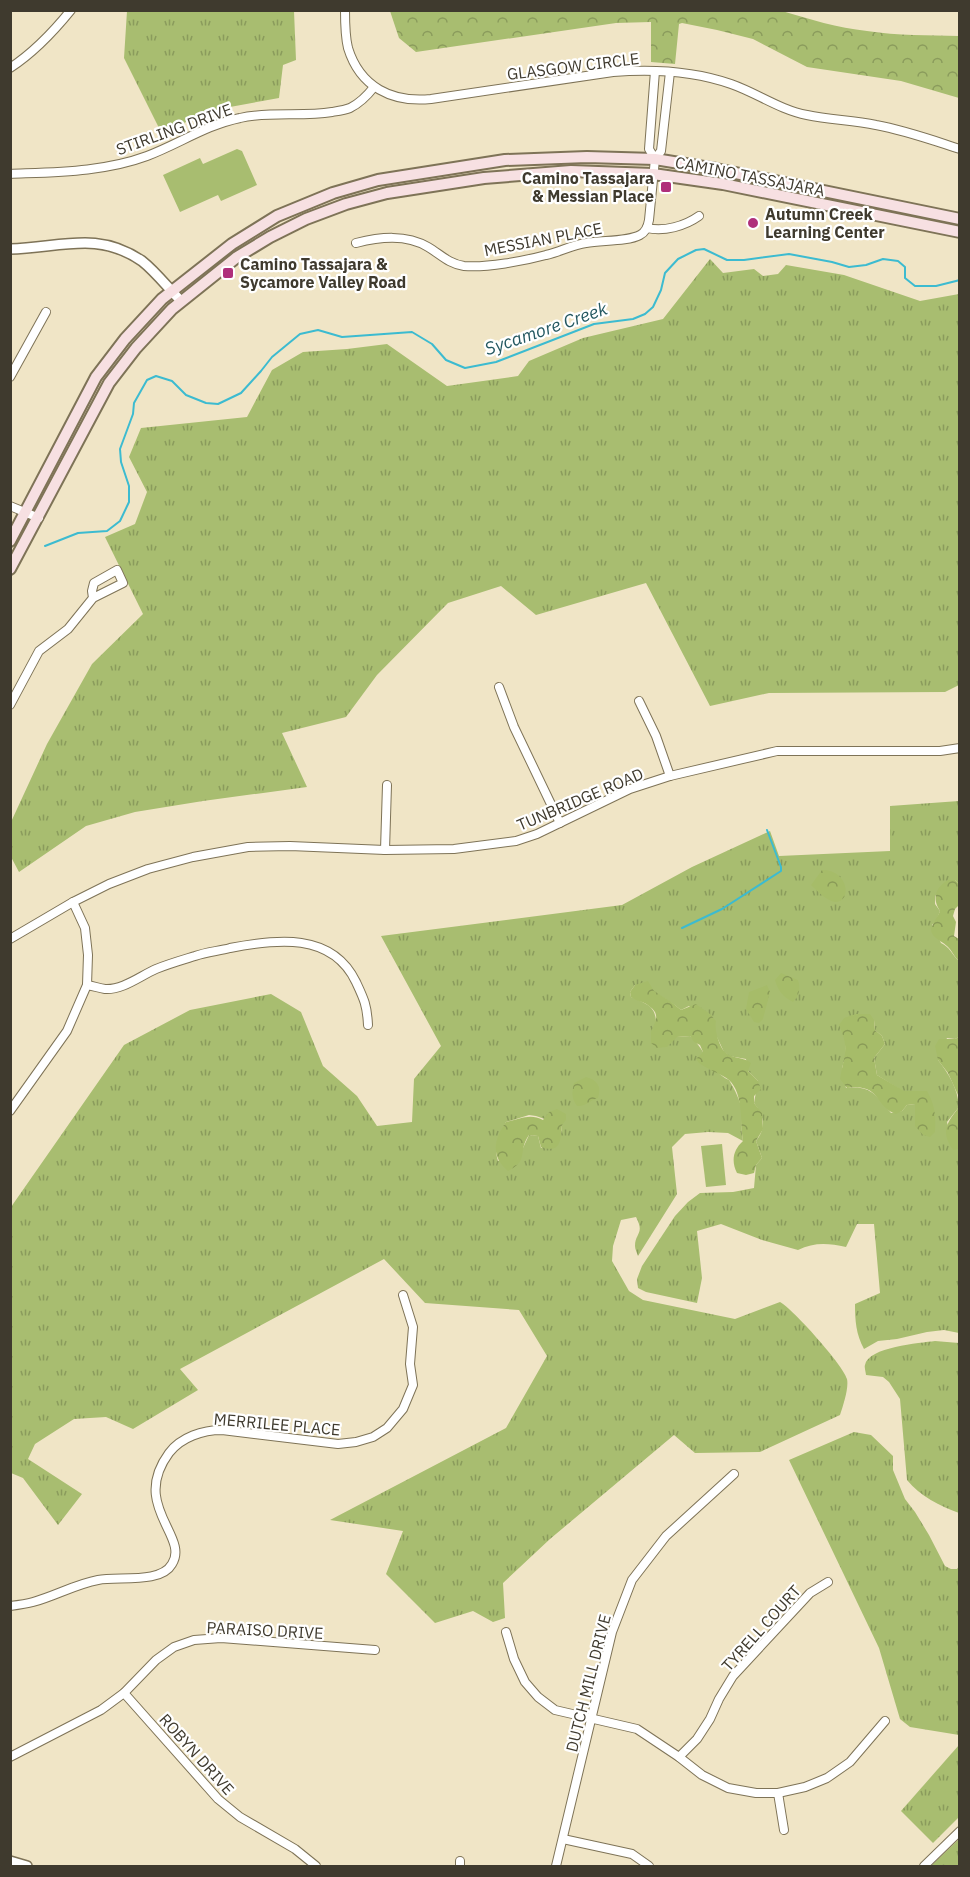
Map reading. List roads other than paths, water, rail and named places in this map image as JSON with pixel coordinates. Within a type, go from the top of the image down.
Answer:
[{"type":"main road","name":"CAMINO TASSAJARA","points":[[10,541],[96,377],[125,339],[171,292],[231,244],[277,216],[344,189],[378,180],[505,160],[587,157],[655,159],[716,169],[960,219]]},
{"type":"main road","name":"CAMINO TASSAJARA","points":[[10,569],[109,383],[136,348],[181,301],[237,257],[306,219],[346,204],[377,196],[484,178],[571,171],[653,174],[723,184],[960,232]]},
{"type":"street","points":[[10,68],[22,61],[71,10]]},
{"type":"street","points":[[345,10],[348,46],[359,69],[374,87]]},
{"type":"street","name":"GLASGOW CIRCLE","points":[[374,87],[384,93],[414,101],[613,72],[639,70],[670,72],[729,83],[807,116],[876,125],[960,149]]},
{"type":"street","points":[[655,71],[649,149],[655,159]]},
{"type":"street","points":[[647,228],[655,159],[661,151],[670,72]]},
{"type":"street","name":"STIRLING DRIVE","points":[[10,174],[69,171],[121,164],[148,156],[203,129],[243,117],[325,113],[349,109],[366,97],[374,87]]},
{"type":"street","name":"MESSIAN PLACE","points":[[356,243],[396,237],[425,245],[450,262],[471,266],[547,255],[588,242],[633,238],[647,228],[656,230],[688,224],[699,216]]},
{"type":"street","points":[[10,249],[79,242],[100,243],[120,248],[143,262],[181,301]]},
{"type":"street","points":[[10,377],[46,312]]},
{"type":"street","points":[[10,506],[39,518]]},
{"type":"street","points":[[10,705],[39,651],[68,629],[93,598]]},
{"type":"street","points":[[499,687],[514,727],[560,823]]},
{"type":"street","points":[[639,701],[656,736],[670,776]]},
{"type":"street","name":"TUNBRIDGE ROAD","points":[[10,939],[72,902],[109,884],[192,857],[248,847],[454,849],[516,841],[537,834],[630,789],[670,776],[777,751],[940,751],[960,748]]},
{"type":"street","points":[[385,850],[387,785]]},
{"type":"street","points":[[10,1112],[67,1031],[87,985],[88,955],[85,928],[72,902]]},
{"type":"street","points":[[87,985],[106,989],[120,986],[197,955],[246,945],[283,941],[305,943],[327,950],[340,959],[352,974],[367,1005],[368,1025]]},
{"type":"street","name":"MERRILEE PLACE","points":[[10,1606],[33,1602],[99,1580],[153,1577],[165,1572],[172,1564],[176,1552],[173,1539],[156,1502],[155,1482],[161,1464],[172,1449],[191,1436],[208,1430],[222,1430],[338,1444],[373,1437],[387,1428],[403,1409],[413,1385],[410,1364],[413,1327],[403,1295]]},
{"type":"street","name":"DUTCH MILL DRIVE","points":[[556,1866],[612,1632],[632,1580],[666,1536],[734,1474]]},
{"type":"street","name":"TYRELL COURT","points":[[680,1757],[697,1739],[733,1676],[810,1593],[828,1582]]},
{"type":"street","points":[[506,1632],[525,1682],[538,1697],[555,1710],[637,1729],[680,1757],[702,1775],[728,1788],[756,1793],[778,1793],[805,1787],[827,1778],[850,1762],[885,1720]]},
{"type":"street","name":"PARAISO DRIVE","points":[[10,1757],[101,1710],[124,1693],[156,1660],[174,1647],[194,1640],[221,1638],[375,1650]]},
{"type":"street","name":"ROBYN DRIVE","points":[[124,1693],[218,1800],[240,1817],[295,1849],[316,1866]]},
{"type":"street","points":[[778,1793],[784,1830]]},
{"type":"street","points":[[924,1866],[960,1831]]},
{"type":"street","points":[[563,1839],[632,1854],[649,1866]]},
{"type":"street","points":[[10,1861],[27,1866]]},
{"type":"waterway","name":"Sycamore Creek","points":[[45,546],[78,533],[107,531],[120,521],[129,502],[129,486],[121,462],[120,449],[133,414],[134,403],[147,380],[156,376],[172,381],[186,395],[206,403],[218,404],[241,393],[272,357],[300,334],[318,330],[342,337],[412,332],[432,344],[446,360],[465,368],[496,362],[594,324],[633,319],[645,314],[653,307],[661,290],[665,273],[678,259],[696,250],[704,249],[727,260],[789,254],[849,267],[866,265],[883,259],[898,261],[905,267],[905,278],[915,286],[936,286],[960,280]]},
{"type":"waterway","points":[[682,928],[722,909],[781,871],[767,830]]},
{"type":"place","name":"Camino Tassajara & Messian Place","points":[[666,187]]},
{"type":"place","name":"Autumn Creek Learning Center","points":[[753,223]]},
{"type":"place","name":"Camino Tassajara & Sycamore Valley Road","points":[[228,273]]}]
